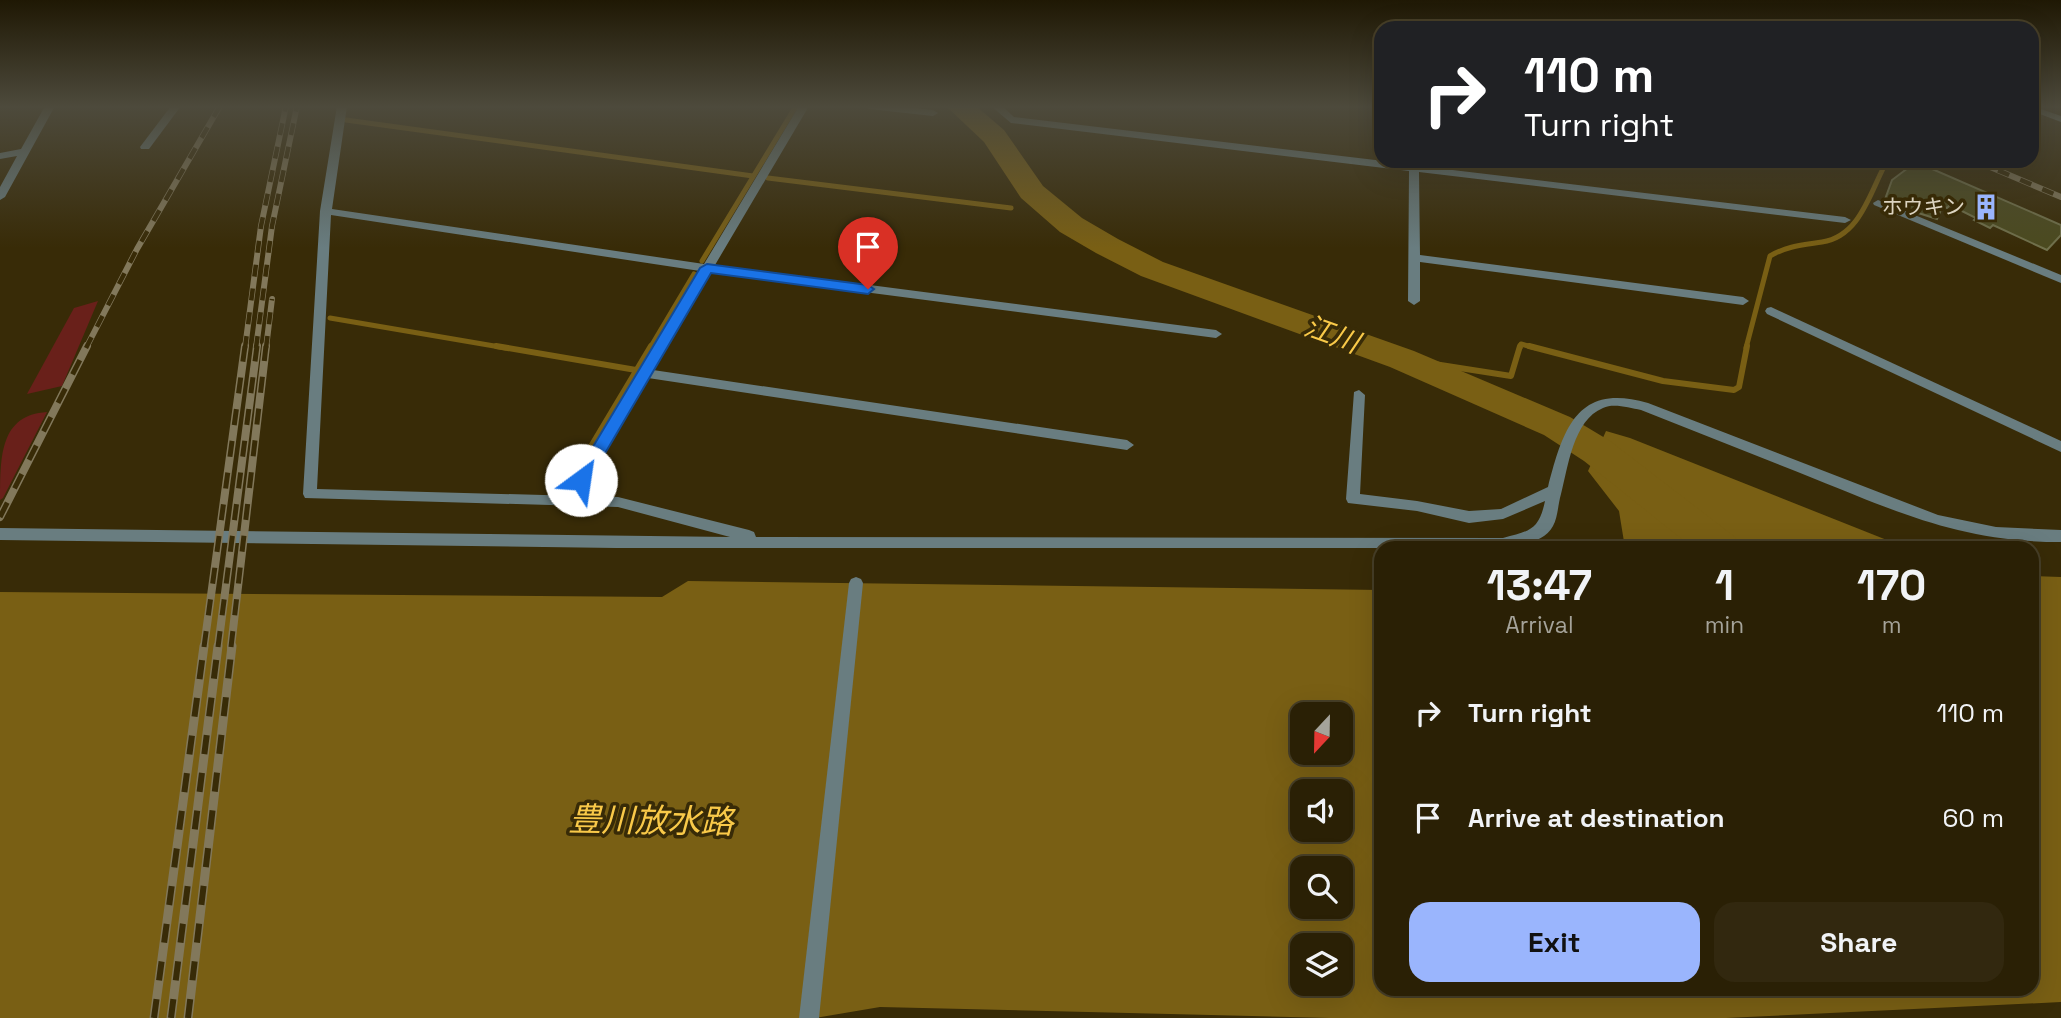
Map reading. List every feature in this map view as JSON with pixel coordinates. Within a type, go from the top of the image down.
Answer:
[{"type":"street","points":[[0,197],[23,154]]},
{"type":"street","points":[[335,154],[326,211],[310,494],[618,502],[767,541]]},
{"type":"street","points":[[587,500],[581,480],[776,154]]},
{"type":"street","points":[[1318,154],[1374,160]]},
{"type":"street","points":[[1414,168],[1414,301]]},
{"type":"street","points":[[1445,168],[1845,220]]},
{"type":"street","points":[[1878,203],[2061,279]]},
{"type":"street","points":[[326,211],[707,268],[1216,334]]},
{"type":"street","points":[[1414,258],[1743,301]]},
{"type":"street","points":[[1770,311],[2061,447]]},
{"type":"street","points":[[645,373],[1127,446]]},
{"type":"street","points":[[1359,395],[1353,499],[1417,506],[1469,517],[1503,514],[1556,490]]},
{"type":"street","points":[[1514,541],[1532,536],[1547,524],[1563,455],[1584,415],[1596,405],[1618,401],[1643,406],[1926,518],[1976,532],[2024,538],[2061,536]]},
{"type":"street","points":[[0,534],[1374,543]]},
{"type":"street","points":[[809,1018],[856,583]]},
{"type":"shaded area","points":[[98,301],[62,386],[27,394],[74,308]]},
{"type":"shaded area","points":[[47,412],[0,500],[2,454],[11,430],[31,415]]},
{"type":"water","points":[[1606,431],[1630,438],[1889,541],[1624,541],[1619,511],[1588,471]]},
{"type":"water","name":"豊川放水路","points":[[2039,576],[2061,577],[2061,1002],[1726,1018],[1330,1018],[880,1007],[815,1018],[0,1018],[0,592],[662,597],[688,581],[1374,590],[1374,996],[2039,996]]},
{"type":"building","name":"ホウキン","points":[[1908,168],[1930,168],[2061,225],[2061,235],[2047,250],[1993,225],[1990,228],[1950,205],[1947,208],[1936,203],[1933,209],[1940,212],[1937,219],[1884,202],[1892,180]]},
{"type":"waterway","points":[[590,154],[753,176]]},
{"type":"waterway","points":[[702,261],[767,154]]},
{"type":"waterway","name":"江川","points":[[1006,154],[1032,192],[1071,225],[1107,246],[1152,269],[1402,359],[1557,426],[1597,451],[1712,541]]},
{"type":"waterway","points":[[1746,348],[1770,256],[1789,248],[1835,238],[1846,231],[1863,210],[1884,168]]},
{"type":"waterway","points":[[768,178],[1011,208]]},
{"type":"waterway","points":[[650,348],[694,274]]},
{"type":"waterway","points":[[330,318],[506,348]]},
{"type":"waterway","points":[[1520,348],[1521,344],[1536,348]]},
{"type":"waterway","points":[[496,346],[636,370]]},
{"type":"waterway","points":[[565,490],[651,346]]},
{"type":"waterway","points":[[1402,359],[1511,376],[1520,346]]},
{"type":"waterway","points":[[1529,346],[1663,381],[1734,390],[1739,387],[1747,346]]},
{"type":"railway","points":[[86,348],[137,249],[192,154]]},
{"type":"railway","points":[[245,348],[261,226],[276,154]]},
{"type":"railway","points":[[256,348],[272,226],[287,154]]},
{"type":"railway","points":[[1993,168],[2061,197]]},
{"type":"railway","points":[[266,348],[272,299]]},
{"type":"railway","points":[[0,517],[87,346]]},
{"type":"railway","points":[[204,647],[245,346]]},
{"type":"railway","points":[[218,647],[257,346]]},
{"type":"railway","points":[[231,647],[266,346]]},
{"type":"railway","points":[[154,1018],[204,646]]},
{"type":"railway","points":[[171,1018],[218,646]]},
{"type":"railway","points":[[188,1018],[232,646]]},
{"type":"place","name":"ホウキン","points":[[1986,207]]},
{"type":"route","points":[[581,480],[707,268],[868,289]]}]
